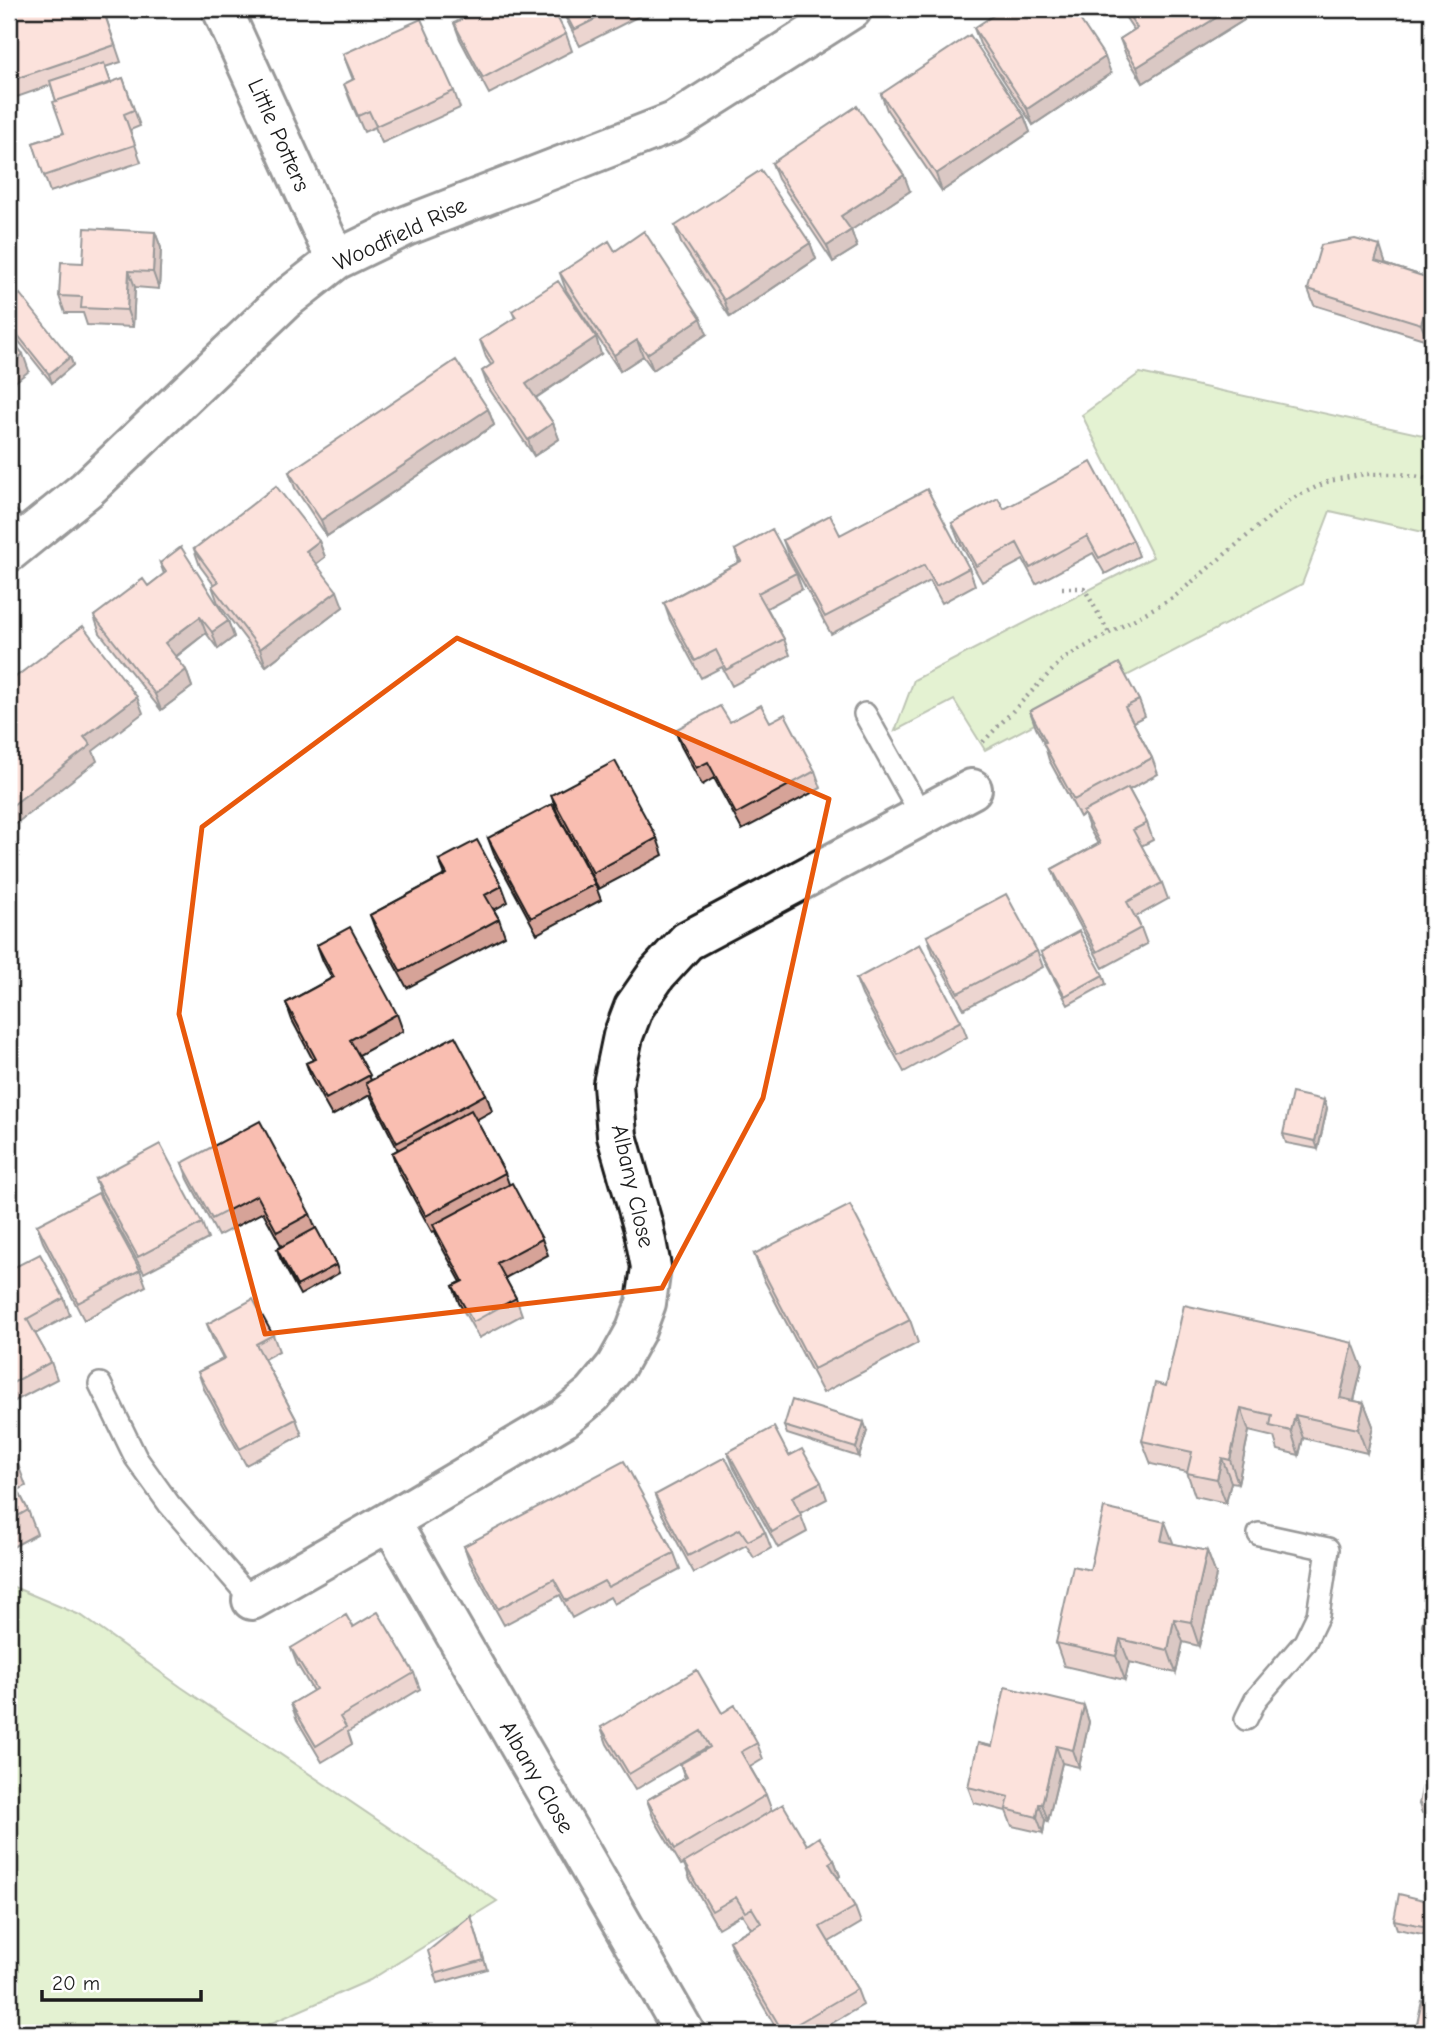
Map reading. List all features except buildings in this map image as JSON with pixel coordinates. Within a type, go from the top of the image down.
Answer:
[{"type":"street","name":"Little Potters","points":[[222,9],[336,260]]},
{"type":"street","name":"Woodfield Rise","points":[[14,538],[87,489],[285,300],[336,260],[406,226],[674,122],[852,9]]},
{"type":"street","name":"Albany Close","points":[[252,1600],[564,1418],[593,1394],[616,1366],[636,1330],[646,1303],[651,1266],[643,1226],[617,1136],[613,1084],[623,1036],[634,1007],[657,974],[687,942],[972,789]]},
{"type":"street","name":"Albany Close","points":[[390,1521],[685,2033]]},
{"type":"lane","points":[[865,714],[922,816]]},
{"type":"lane","name":"Albany Close","points":[[100,1384],[136,1458],[169,1504],[252,1600]]},
{"type":"lane","points":[[1246,1719],[1256,1699],[1305,1642],[1318,1615],[1328,1549],[1259,1534]]},
{"type":"path","points":[[972,789],[976,750],[1063,659],[1174,597],[1291,499],[1329,481],[1365,474],[1401,474],[1432,479]]},
{"type":"path","points":[[1062,587],[1084,588],[1109,633]]},
{"type":"highlighted area","points":[[457,638],[829,799],[763,1098],[662,1288],[265,1334],[179,1014],[202,827]]},
{"type":"green space","points":[[1140,373],[1432,437],[1432,534],[1330,511],[1302,584],[985,750],[954,700],[895,731],[914,680],[1153,557],[1082,415]]},
{"type":"green space","points":[[9,1585],[82,1616],[181,1687],[497,1901],[370,1980],[249,2033],[9,2033]]}]
